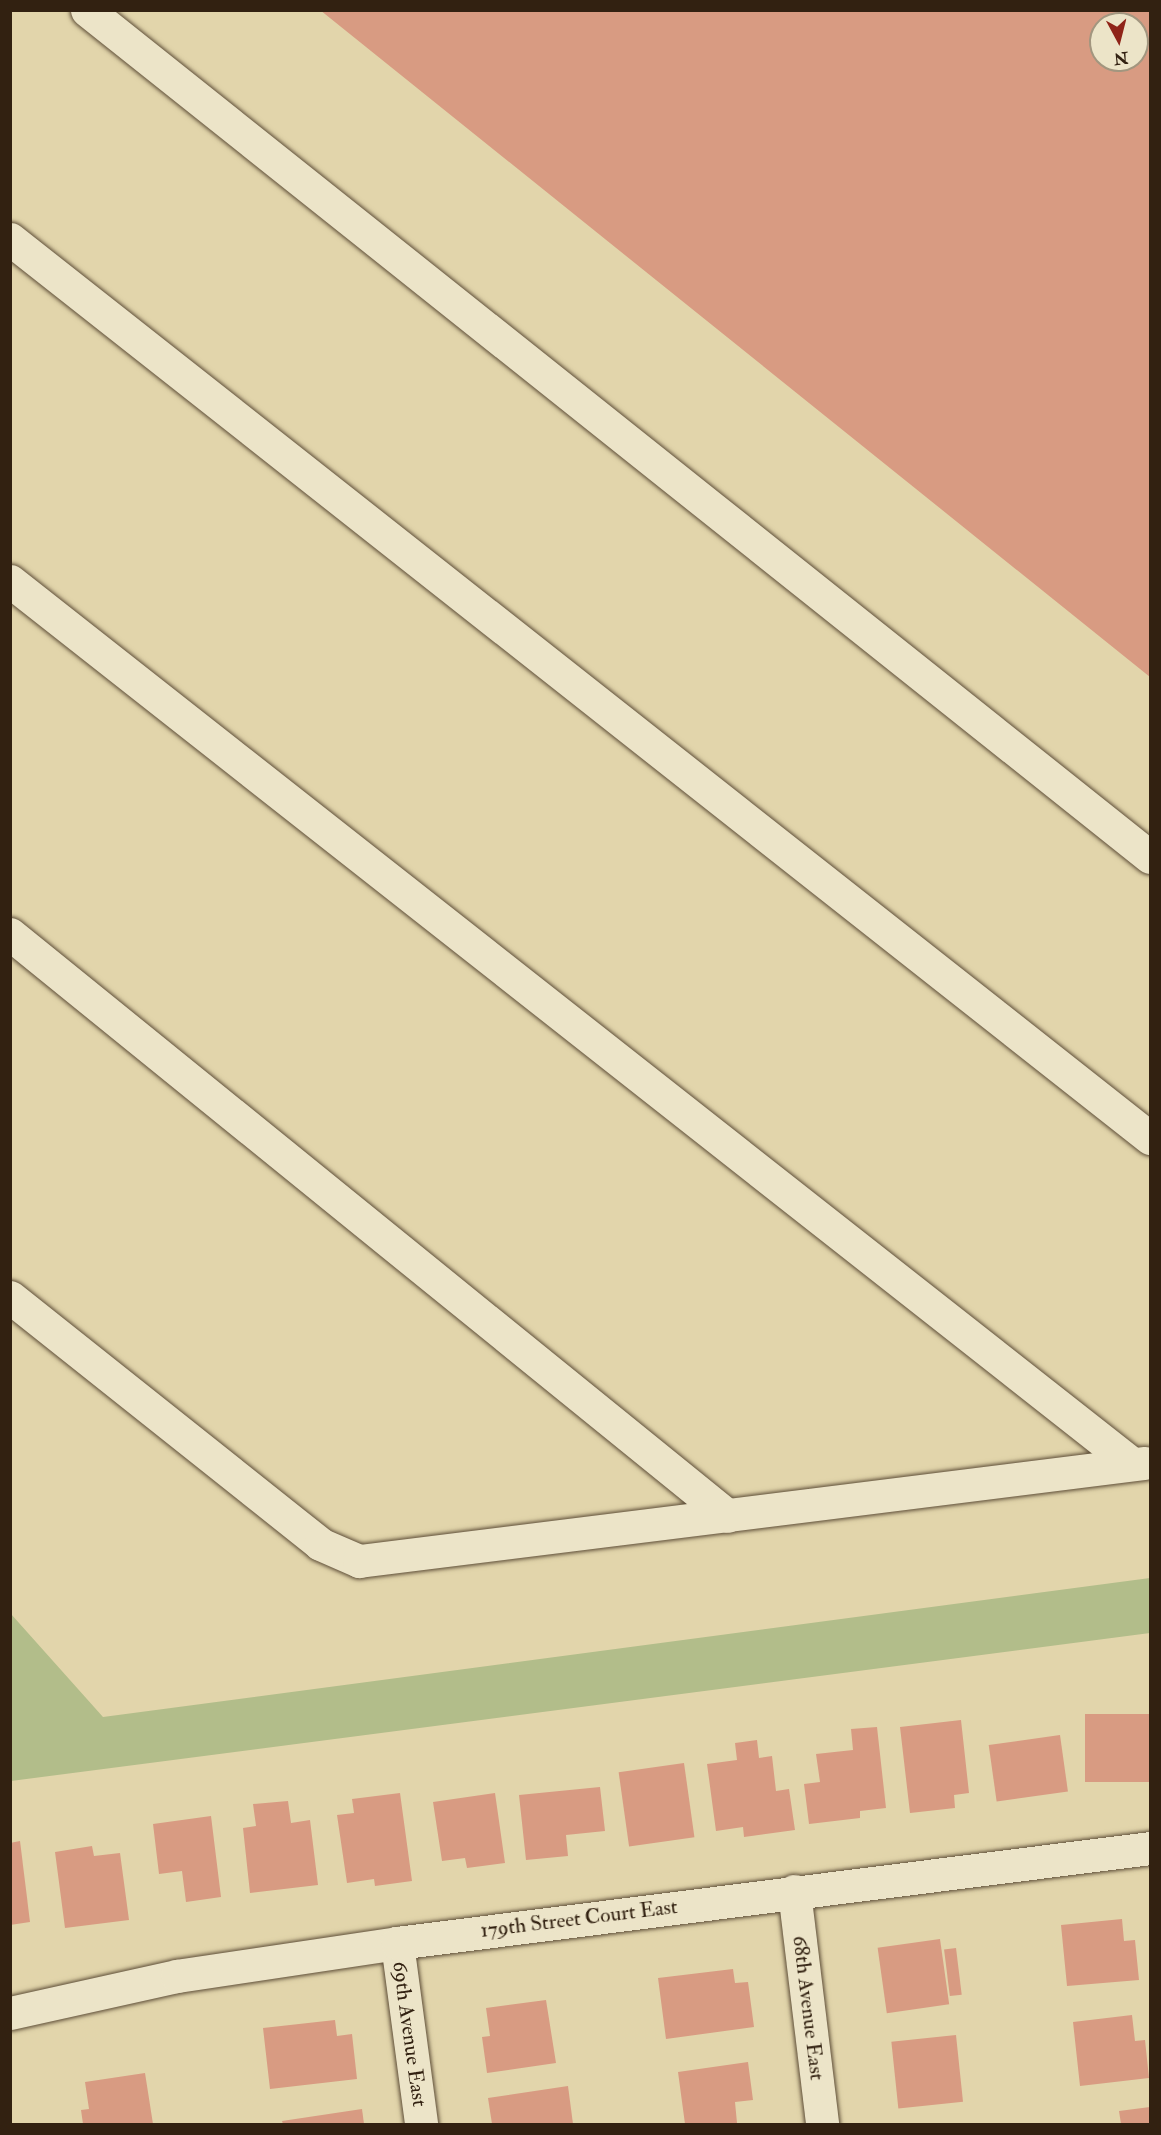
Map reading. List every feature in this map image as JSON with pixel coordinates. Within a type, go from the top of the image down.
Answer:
[{"type":"street","points":[[87,10],[1150,857]]},
{"type":"street","points":[[10,239],[1150,1138]]},
{"type":"street","points":[[10,581],[1141,1463]]},
{"type":"street","points":[[10,934],[728,1516]]},
{"type":"street","points":[[10,1297],[345,1558],[373,1562],[1141,1463]]},
{"type":"street","name":"179th Street Court East","points":[[10,2013],[177,1976],[397,1943],[794,1891],[1150,1848]]},
{"type":"street","name":"68th Avenue East","points":[[794,1891],[822,2124]]},
{"type":"street","name":"69th Avenue East","points":[[397,1943],[421,2124]]},
{"type":"green space","points":[[1150,1578],[1150,1633],[11,1781],[11,1614],[103,1717]]},
{"type":"building","points":[[320,10],[1150,10],[1150,677]]},
{"type":"building","points":[[1085,1714],[1150,1714],[1150,1782],[1085,1782]]},
{"type":"building","points":[[961,1720],[969,1793],[954,1795],[955,1808],[910,1813],[900,1727]]},
{"type":"building","points":[[877,1727],[886,1808],[860,1811],[860,1818],[809,1824],[804,1784],[820,1782],[816,1754],[853,1750],[851,1729]]},
{"type":"building","points":[[1060,1735],[1068,1791],[997,1801],[989,1745]]},
{"type":"building","points":[[757,1740],[759,1758],[772,1756],[776,1791],[789,1789],[795,1830],[744,1837],[743,1827],[716,1831],[707,1764],[737,1760],[735,1743]]},
{"type":"building","points":[[684,1763],[694,1837],[629,1846],[619,1772]]},
{"type":"building","points":[[600,1787],[605,1831],[566,1835],[568,1856],[526,1860],[519,1795]]},
{"type":"building","points":[[400,1793],[412,1881],[375,1886],[374,1879],[347,1883],[337,1815],[354,1813],[352,1799]]},
{"type":"building","points":[[495,1793],[505,1863],[467,1868],[465,1858],[442,1861],[433,1802]]},
{"type":"building","points":[[288,1801],[291,1823],[310,1820],[318,1885],[250,1893],[243,1828],[256,1826],[253,1804]]},
{"type":"building","points":[[211,1816],[221,1897],[186,1902],[182,1871],[159,1874],[153,1824]]},
{"type":"building","points":[[20,1841],[30,1922],[10,1925],[10,1843]]},
{"type":"building","points":[[92,1846],[94,1856],[120,1853],[129,1920],[65,1928],[55,1852]]},
{"type":"building","points":[[1122,1919],[1124,1941],[1135,1940],[1139,1980],[1067,1986],[1061,1925]]},
{"type":"building","points":[[940,1939],[949,2004],[887,2013],[878,1948]]},
{"type":"building","points":[[956,1948],[962,1995],[950,1996],[944,1949]]},
{"type":"building","points":[[733,1969],[735,1983],[748,1982],[754,2027],[666,2039],[658,1978]]},
{"type":"building","points":[[546,2000],[556,2063],[487,2073],[482,2037],[490,2036],[486,2008]]},
{"type":"building","points":[[1132,2015],[1135,2041],[1145,2040],[1149,2078],[1080,2086],[1073,2022]]},
{"type":"building","points":[[335,2020],[337,2036],[352,2034],[357,2079],[270,2089],[263,2028]]},
{"type":"building","points":[[956,2035],[963,2102],[898,2108],[891,2042]]},
{"type":"building","points":[[748,2062],[753,2100],[735,2102],[737,2123],[685,2124],[678,2072]]},
{"type":"building","points":[[145,2073],[153,2124],[83,2124],[81,2110],[89,2109],[85,2082]]},
{"type":"building","points":[[568,2086],[573,2124],[492,2124],[488,2098]]},
{"type":"building","points":[[1150,2107],[1150,2124],[1121,2124],[1119,2111]]},
{"type":"building","points":[[362,2109],[364,2124],[283,2124],[282,2121]]}]
